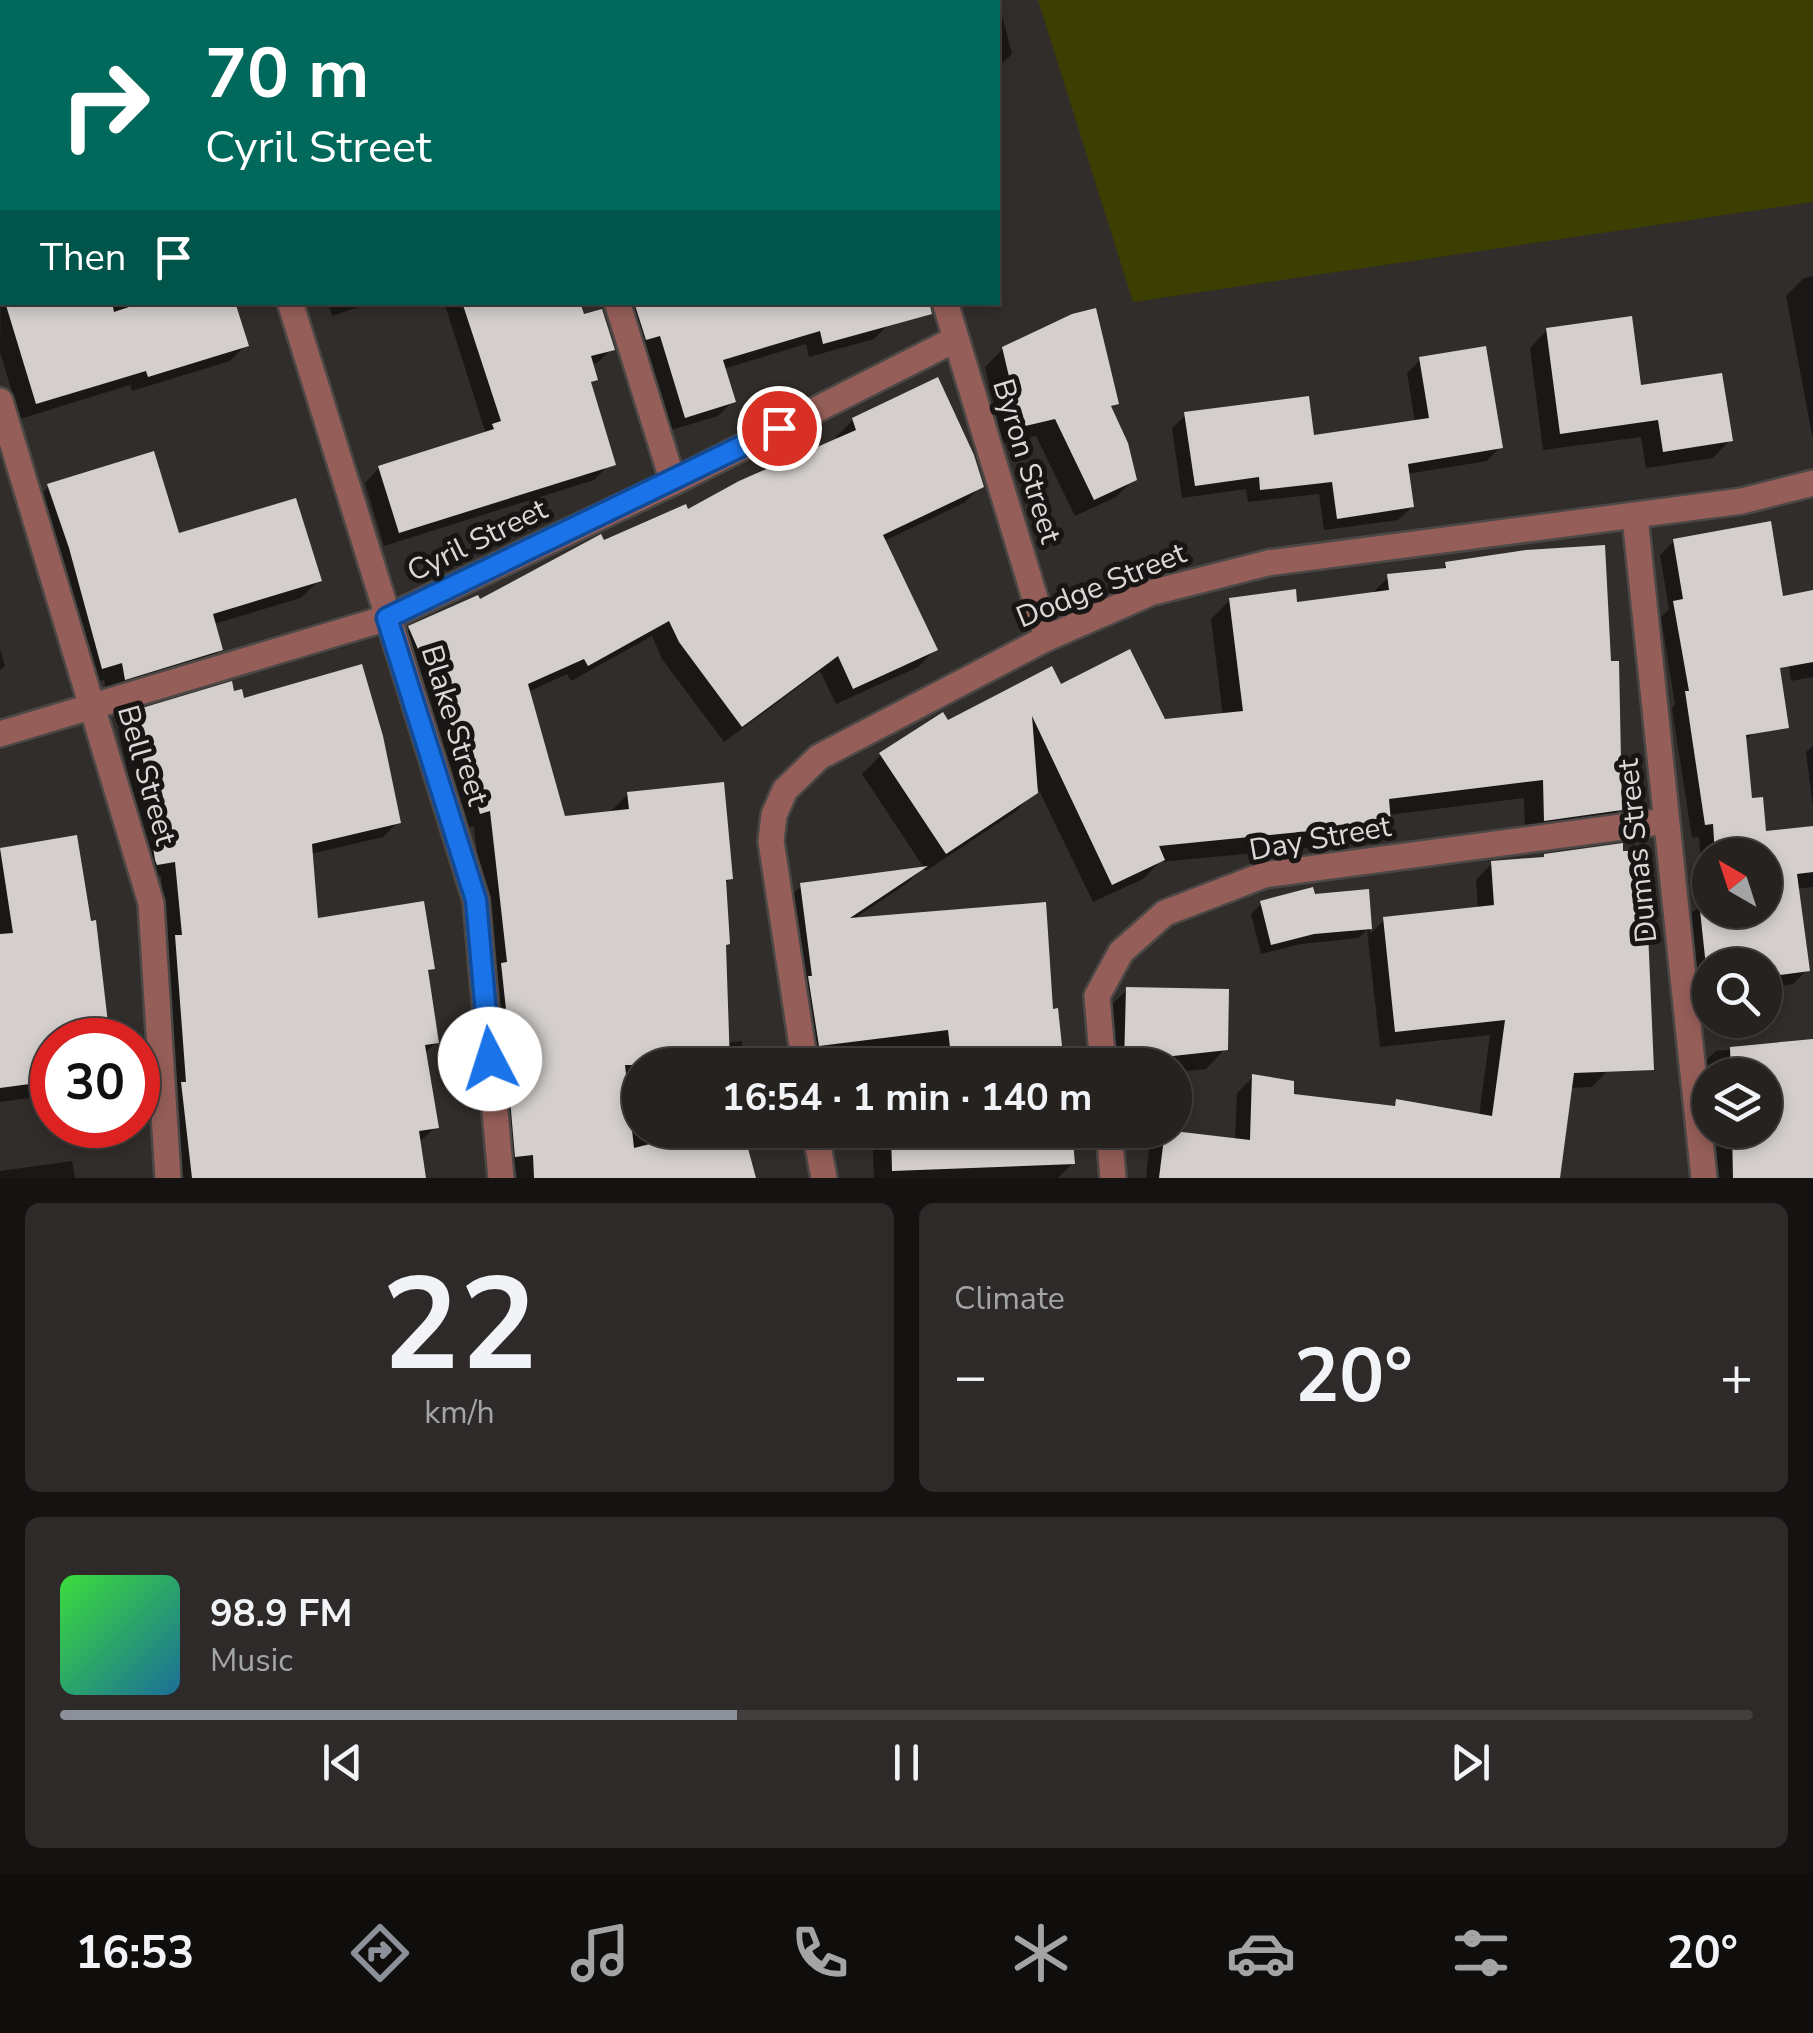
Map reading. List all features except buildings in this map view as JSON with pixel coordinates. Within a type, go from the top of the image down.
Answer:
[{"type":"street","name":"Blake Street","points":[[291,305],[476,900],[501,1178]]},
{"type":"street","points":[[618,305],[673,482]]},
{"type":"street","name":"Byron Street","points":[[945,305],[1048,638]]},
{"type":"street","name":"Cyril Street","points":[[0,734],[387,618],[673,482],[956,339]]},
{"type":"street","name":"Bell Street","points":[[0,401],[150,903],[168,1178]]},
{"type":"street","name":"Dodge Street","points":[[802,1048],[771,841],[774,815],[785,790],[819,757],[1048,638],[1150,593],[1268,563],[1635,517],[1742,501],[1813,483]]},
{"type":"street","name":"Dumas Street","points":[[1635,517],[1704,1178]]},
{"type":"street","name":"Day Street","points":[[1102,1048],[1097,996],[1120,952],[1165,913],[1264,875],[1666,821]]},
{"type":"street","points":[[818,1148],[824,1178]]},
{"type":"street","points":[[1111,1148],[1114,1178]]},
{"type":"shaded area","points":[[1038,0],[1813,0],[1813,202],[1133,302]]},
{"type":"route","points":[[490,1059],[476,900],[387,618],[779,428]]}]
